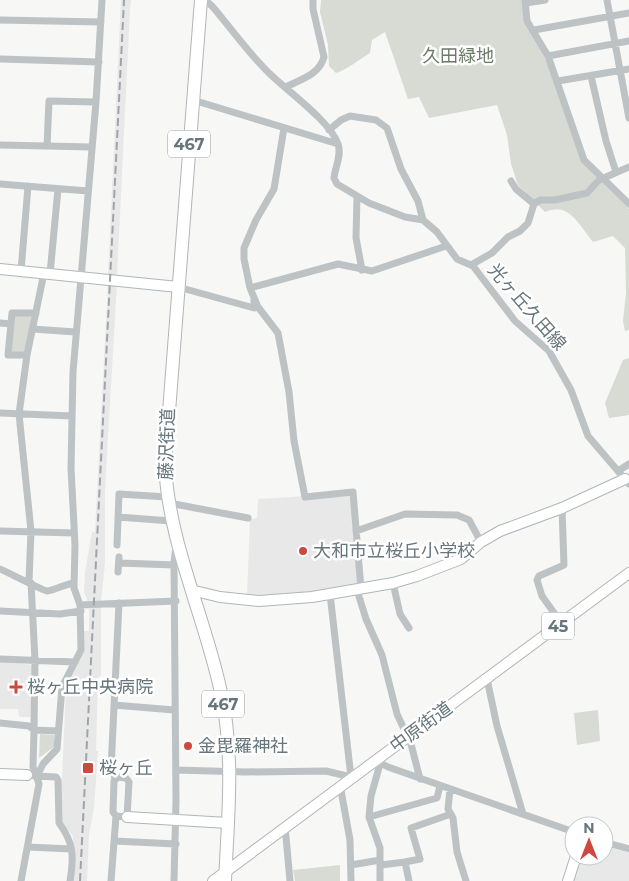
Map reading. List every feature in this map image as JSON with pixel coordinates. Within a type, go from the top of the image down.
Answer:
[{"type":"highway","name":"藤沢街道","points":[[201,0],[166,436],[168,500],[171,521],[220,687],[228,731],[230,771],[225,876]]},
{"type":"street","points":[[34,771],[57,749],[58,731],[61,724],[62,688],[81,650],[80,608],[74,583],[72,416],[75,332],[96,102],[102,0]]},
{"type":"street","points":[[205,0],[269,74],[286,87],[329,130],[338,144],[339,157],[334,178],[337,184],[357,197],[405,217],[423,220],[418,201],[401,169],[387,128],[376,120],[350,116],[340,120],[329,130]]},
{"type":"street","points":[[286,87],[307,78],[322,63],[324,57],[313,9],[314,0]]},
{"type":"street","points":[[545,0],[526,2],[527,20],[548,56],[584,160],[627,200]]},
{"type":"street","points":[[607,0],[629,118]]},
{"type":"street","points":[[534,30],[629,13]]},
{"type":"street","points":[[0,20],[101,22]]},
{"type":"street","points":[[548,56],[629,41]]},
{"type":"street","points":[[0,59],[99,62]]},
{"type":"street","points":[[558,81],[629,69]]},
{"type":"street","points":[[591,76],[604,133],[616,172]]},
{"type":"street","points":[[193,100],[338,144]]},
{"type":"street","points":[[47,146],[49,101],[96,102]]},
{"type":"street","points":[[284,128],[274,189],[270,199],[262,207],[244,248],[245,271],[254,297],[278,334],[289,392],[294,441],[305,496],[353,492],[359,590],[366,619],[382,655],[397,714],[408,736],[420,779]]},
{"type":"street","points":[[0,145],[92,147]]},
{"type":"street","points":[[471,265],[492,253],[508,237],[520,231],[528,223],[534,204],[540,200],[556,200],[587,193],[602,178],[629,167]]},
{"type":"street","points":[[511,181],[516,189],[534,204]]},
{"type":"street","points":[[0,184],[88,191]]},
{"type":"street","points":[[21,271],[28,186]]},
{"type":"street","points":[[21,881],[39,784],[34,771],[35,660],[30,582],[31,532],[19,414],[27,355],[47,274],[58,189]]},
{"type":"street","points":[[357,197],[356,238],[362,270]]},
{"type":"street","name":"光ヶ丘久田線","points":[[423,220],[437,232],[457,259],[471,265],[515,321],[549,351],[571,390],[588,436],[627,482]]},
{"type":"street","points":[[250,288],[327,265],[338,264],[372,271],[446,246]]},
{"type":"street","points":[[0,269],[178,287],[254,308],[254,297]]},
{"type":"street","points":[[27,355],[8,355],[12,313],[36,313]]},
{"type":"street","points":[[0,323],[11,324]]},
{"type":"street","points":[[33,329],[75,332]]},
{"type":"street","points":[[0,413],[72,416]]},
{"type":"street","points":[[618,470],[629,464]]},
{"type":"street","points":[[175,587],[220,597],[259,602],[359,590],[393,583],[461,559],[481,542],[518,524],[627,482]]},
{"type":"street","points":[[117,545],[119,494],[168,500],[248,518]]},
{"type":"street","points":[[562,508],[564,565],[539,576],[537,580],[542,596],[562,624]]},
{"type":"street","points":[[356,531],[405,514],[457,515],[469,520],[481,542]]},
{"type":"street","points":[[118,517],[171,521]]},
{"type":"street","points":[[0,531],[74,533]]},
{"type":"street","points":[[174,881],[176,844],[174,710],[176,601],[174,565],[177,543]]},
{"type":"street","points":[[118,572],[119,560],[174,565]]},
{"type":"street","points":[[0,569],[30,582],[39,589],[48,591],[59,586],[74,583]]},
{"type":"street","name":"中原街道","points":[[213,881],[225,876],[285,826],[340,784],[377,762],[408,736],[487,680],[629,573]]},
{"type":"street","points":[[393,583],[400,614],[409,628]]},
{"type":"street","points":[[176,770],[326,771],[351,777],[330,594]]},
{"type":"street","points":[[0,611],[66,614],[80,608],[120,603],[176,601]]},
{"type":"street","points":[[111,881],[116,816],[113,812],[115,778],[111,769],[120,603]]},
{"type":"street","points":[[0,659],[75,662]]},
{"type":"street","points":[[487,680],[497,726],[523,814]]},
{"type":"street","points":[[114,705],[174,710]]},
{"type":"street","points":[[0,723],[29,726],[34,730],[58,731]]},
{"type":"street","points":[[380,881],[379,840],[370,817],[371,796],[377,762],[420,779],[564,828]]},
{"type":"street","points":[[34,771],[44,763]]},
{"type":"street","points":[[0,774],[34,771],[56,777],[58,780],[58,823],[67,833],[71,848],[72,865],[70,881]]},
{"type":"street","points":[[115,778],[128,779],[127,817]]},
{"type":"street","points":[[340,784],[350,840],[351,881]]},
{"type":"street","points":[[370,817],[437,798],[440,786]]},
{"type":"street","points":[[450,789],[448,809],[451,814],[457,852],[466,881]]},
{"type":"street","points":[[351,864],[405,862],[420,859],[411,828],[451,814]]},
{"type":"street","points":[[116,816],[228,823]]},
{"type":"street","points":[[285,826],[290,881]]},
{"type":"street","points":[[114,840],[176,844]]},
{"type":"street","points":[[614,845],[629,849]]},
{"type":"street","points":[[28,847],[71,848]]},
{"type":"street","points":[[405,862],[409,881]]},
{"type":"street","points":[[568,881],[573,866]]},
{"type":"shaded area","points":[[121,0],[131,0],[117,276],[108,276]]},
{"type":"shaded area","points":[[108,283],[117,284],[105,489],[105,563],[101,602],[88,603],[84,592],[85,572],[92,532],[95,532]]},
{"type":"shaded area","name":"大和市立桜丘小学校","points":[[353,493],[359,584],[303,594],[247,596],[250,519],[257,518],[258,499]]},
{"type":"shaded area","points":[[101,607],[101,676],[98,677],[96,751],[98,751],[94,808],[89,835],[87,881],[73,881],[73,836],[62,824],[60,781],[62,780],[66,687],[84,631],[89,631],[89,608]]},
{"type":"shaded area","name":"桜ヶ丘中央病院","points":[[0,661],[33,665],[31,717],[19,717],[18,709],[0,709]]},
{"type":"shaded area","points":[[614,849],[629,853],[629,881],[572,881],[577,866],[614,866]]},
{"type":"green space","name":"久田緑地","points":[[321,0],[524,0],[527,16],[558,88],[578,152],[605,186],[629,209],[629,330],[625,331],[623,321],[626,293],[625,248],[613,236],[593,242],[573,216],[561,210],[553,209],[545,212],[518,185],[511,164],[507,135],[497,105],[429,118],[419,97],[408,99],[385,32],[372,40],[370,53],[336,73],[329,66],[328,45],[320,12]]},
{"type":"green space","points":[[14,316],[32,316],[26,353],[10,352]]},
{"type":"green space","points":[[629,358],[629,415],[609,418],[605,403],[623,360]]},
{"type":"green space","points":[[598,710],[600,741],[577,745],[574,713]]},
{"type":"green space","points":[[40,734],[54,735],[55,746],[39,758]]},
{"type":"green space","points":[[340,865],[340,881],[295,881],[293,870]]},
{"type":"railway","points":[[80,881],[124,0]]},
{"type":"place","name":"大和市立桜丘小学校","points":[[303,551]]},
{"type":"place","name":"桜ヶ丘中央病院","points":[[16,687]]},
{"type":"place","name":"金毘羅神社","points":[[188,746]]},
{"type":"place","name":"桜ヶ丘","points":[[88,768]]}]
